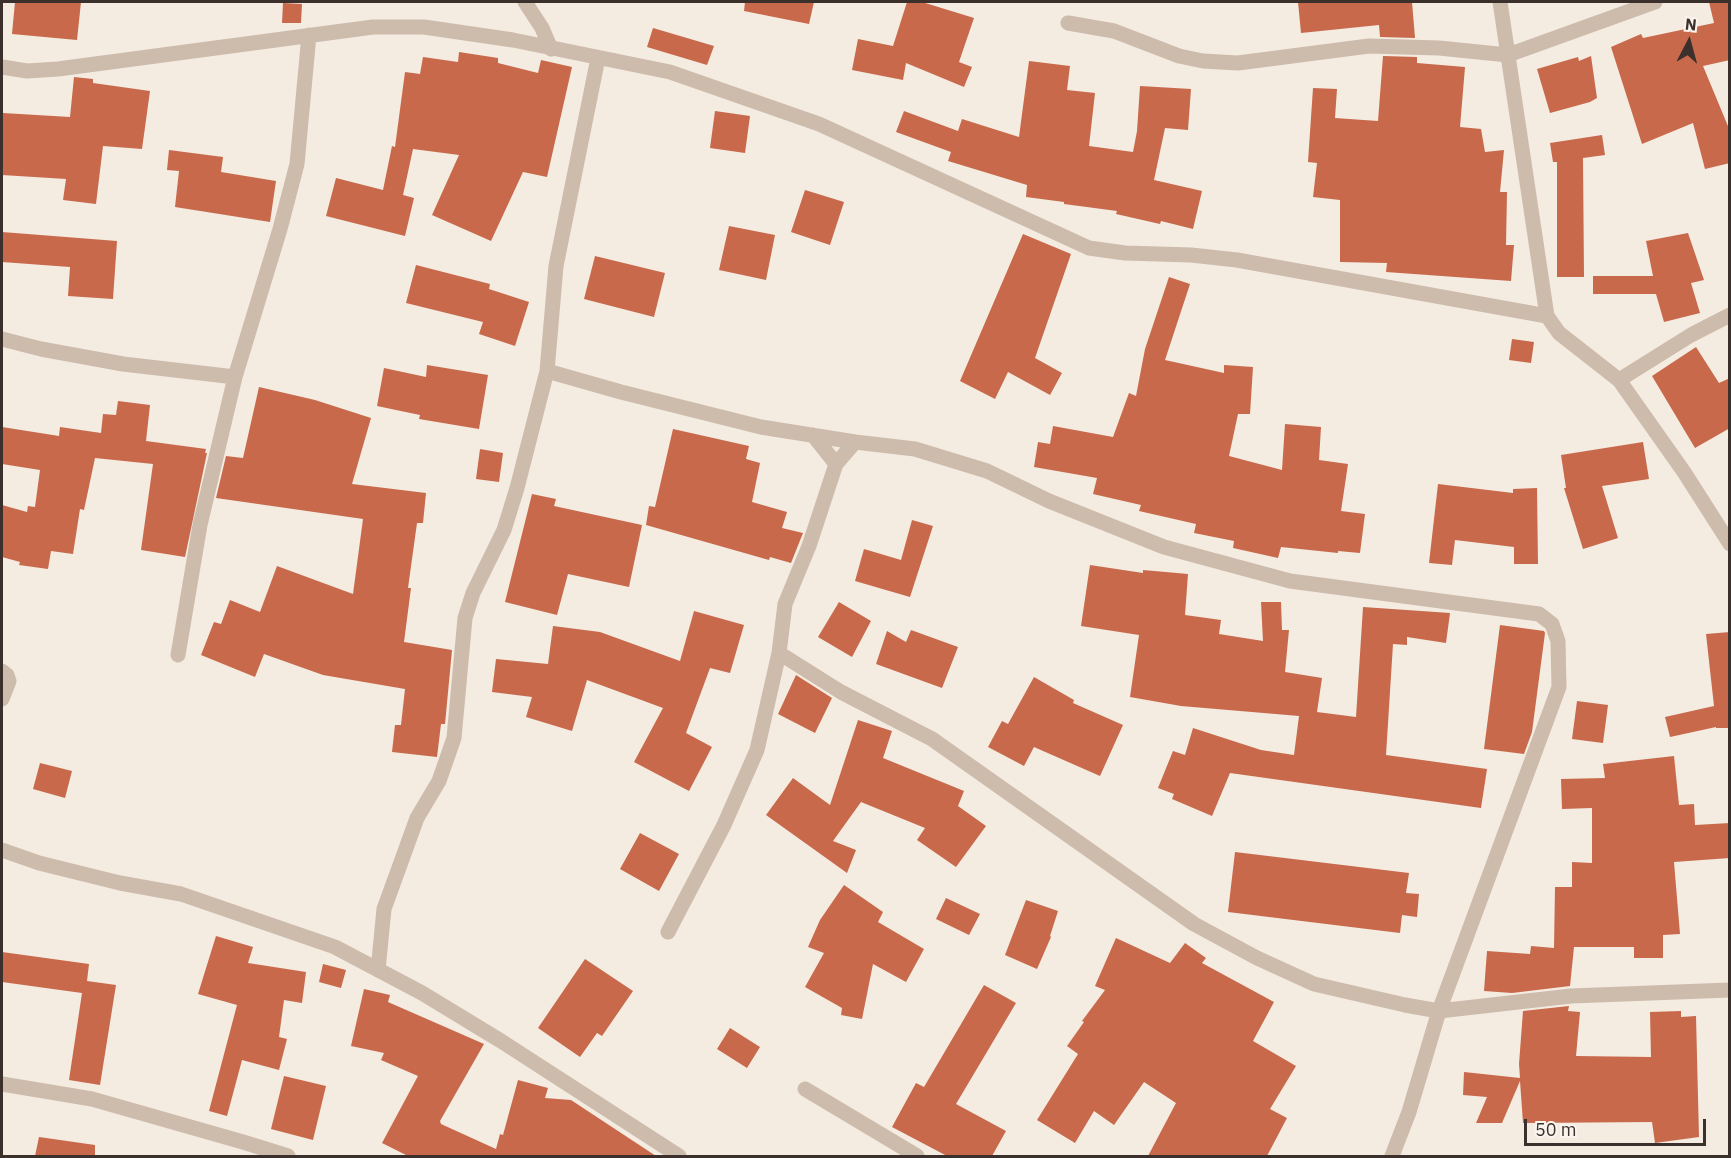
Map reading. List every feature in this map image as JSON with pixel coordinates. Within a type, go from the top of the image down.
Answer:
[{"type":"street","points":[[525,2],[542,28],[551,49]]},
{"type":"street","points":[[1500,2],[1547,316],[1559,333],[1619,380],[1684,472],[1730,544]]},
{"type":"street","points":[[1068,23],[1114,31],[1179,56],[1238,63],[1369,46],[1439,48],[1508,55],[1656,2]]},
{"type":"street","points":[[2,68],[27,71],[58,69],[373,27],[424,27],[513,40],[670,72],[819,124],[1089,248],[1125,253],[1191,255],[1237,260],[1547,316]]},
{"type":"street","points":[[178,655],[201,525],[235,377],[280,229],[297,164],[309,36]]},
{"type":"street","points":[[378,970],[384,909],[417,818],[439,781],[454,738],[465,618],[473,592],[504,531],[548,370],[556,266],[598,58]]},
{"type":"street","points":[[1619,380],[1691,335],[1730,315]]},
{"type":"street","points":[[2,339],[41,349],[123,364],[235,377]]},
{"type":"street","points":[[548,370],[621,392],[761,428],[915,449],[976,468],[1048,501],[1164,547],[1290,581],[1539,614],[1552,624],[1558,641],[1559,687],[1439,1011],[1409,1112],[1392,1156]]},
{"type":"street","points":[[813,435],[836,464]]},
{"type":"street","points":[[668,932],[724,825],[757,750],[779,653],[785,604],[809,546],[836,464],[855,442]]},
{"type":"street","points":[[779,653],[841,692],[932,739],[1203,929],[1257,958],[1314,984],[1439,1011],[1571,996],[1730,990]]},
{"type":"street","points":[[2,670],[9,681],[2,699]]},
{"type":"street","points":[[2,850],[39,863],[120,883],[181,894],[335,947],[422,993],[679,1156]]},
{"type":"street","points":[[2,1084],[92,1099],[288,1156]]},
{"type":"street","points":[[805,1089],[918,1156]]},
{"type":"building","points":[[15,2],[81,2],[77,40],[12,34]]},
{"type":"building","points":[[745,2],[814,2],[809,24],[744,11]]},
{"type":"building","points":[[907,2],[922,2],[974,18],[959,62],[972,67],[964,87],[906,63],[903,80],[852,70],[858,39],[893,46]]},
{"type":"building","points":[[1298,2],[1412,2],[1415,38],[1380,37],[1379,25],[1301,33]]},
{"type":"building","points":[[1709,2],[1730,2],[1730,60],[1703,66],[1730,131],[1730,163],[1705,169],[1693,123],[1642,144],[1611,47],[1641,34],[1643,38],[1714,23]]},
{"type":"building","points":[[283,3],[302,4],[301,23],[282,23]]},
{"type":"building","points":[[653,28],[714,46],[707,65],[647,47]]},
{"type":"building","points":[[459,52],[498,58],[498,63],[538,73],[541,60],[572,67],[547,177],[523,172],[491,241],[432,215],[459,155],[413,149],[403,195],[414,198],[405,236],[326,216],[336,178],[383,190],[392,146],[395,147],[405,72],[420,74],[423,57],[458,62]]},
{"type":"building","points":[[1383,56],[1417,57],[1417,63],[1465,67],[1460,127],[1481,129],[1485,152],[1504,150],[1500,192],[1507,192],[1506,245],[1514,245],[1511,281],[1386,272],[1387,263],[1340,262],[1340,200],[1313,197],[1317,163],[1308,162],[1313,88],[1337,89],[1335,118],[1378,121]]},
{"type":"building","points":[[1591,56],[1597,98],[1550,113],[1537,69],[1578,57],[1579,61]]},
{"type":"building","points":[[1029,61],[1070,66],[1067,90],[1095,93],[1089,146],[1133,152],[1140,86],[1191,89],[1188,130],[1165,128],[1154,180],[1202,191],[1193,229],[1116,214],[1117,211],[1026,197],[1027,185],[948,161],[951,152],[896,132],[904,111],[958,131],[962,119],[1019,137]]},
{"type":"building","points":[[74,77],[93,79],[93,83],[150,91],[142,149],[103,146],[96,204],[63,200],[66,179],[2,175],[3,113],[70,117]]},
{"type":"building","points":[[715,111],[750,116],[745,153],[710,148]]},
{"type":"building","points":[[1602,135],[1605,155],[1583,158],[1584,277],[1557,277],[1557,162],[1553,162],[1550,143]]},
{"type":"building","points":[[169,150],[223,157],[221,172],[276,181],[270,222],[175,207],[179,171],[167,170]]},
{"type":"building","points":[[805,190],[844,202],[830,245],[791,232]]},
{"type":"building","points":[[729,226],[775,235],[766,280],[719,270]]},
{"type":"building","points":[[2,232],[117,241],[113,299],[68,296],[70,267],[2,262]]},
{"type":"building","points":[[1688,233],[1704,280],[1691,283],[1700,313],[1664,322],[1656,294],[1593,294],[1593,276],[1653,276],[1646,241]]},
{"type":"building","points":[[1023,234],[1071,254],[1035,358],[1062,373],[1050,395],[1008,372],[995,399],[960,381]]},
{"type":"building","points":[[595,256],[665,273],[654,317],[584,299]]},
{"type":"building","points":[[416,265],[490,284],[489,289],[529,302],[515,346],[479,334],[483,322],[406,303]]},
{"type":"building","points":[[1169,277],[1190,284],[1165,360],[1224,373],[1224,365],[1253,367],[1250,414],[1238,414],[1229,456],[1282,470],[1285,424],[1321,427],[1319,460],[1348,464],[1341,511],[1365,514],[1360,553],[1281,547],[1278,558],[1233,548],[1234,541],[1194,533],[1196,524],[1139,511],[1141,505],[1093,494],[1097,478],[1034,467],[1038,442],[1050,444],[1053,426],[1113,437],[1129,393],[1136,396],[1145,349]]},
{"type":"building","points":[[1512,339],[1534,342],[1531,363],[1509,360]]},
{"type":"building","points":[[1696,347],[1719,383],[1730,378],[1730,428],[1695,448],[1652,376]]},
{"type":"building","points":[[427,365],[488,375],[479,429],[419,419],[420,415],[377,406],[384,368],[426,377]]},
{"type":"building","points":[[259,387],[315,400],[371,418],[352,484],[426,493],[423,523],[417,523],[408,588],[411,588],[404,642],[452,650],[445,724],[441,724],[437,757],[392,752],[395,725],[401,725],[405,689],[323,675],[264,654],[255,677],[201,655],[214,622],[221,624],[230,600],[260,612],[277,566],[353,594],[363,519],[216,498],[226,456],[243,458]]},
{"type":"building","points":[[118,401],[150,405],[146,441],[206,449],[185,557],[141,550],[153,464],[95,458],[84,510],[80,509],[73,554],[51,551],[48,569],[19,565],[20,562],[2,557],[2,505],[27,512],[28,506],[35,507],[40,470],[2,464],[2,427],[59,436],[60,427],[101,433],[103,414],[116,415]]},
{"type":"building","points":[[673,429],[749,446],[746,459],[760,463],[752,502],[787,512],[782,528],[803,533],[791,563],[770,557],[769,560],[646,525],[649,506],[655,507]]},
{"type":"building","points":[[1643,442],[1649,479],[1602,486],[1618,538],[1583,549],[1564,488],[1566,488],[1561,455]]},
{"type":"building","points":[[480,449],[503,453],[499,482],[476,479]]},
{"type":"building","points":[[1438,484],[1513,493],[1513,489],[1537,488],[1538,564],[1514,564],[1514,547],[1455,540],[1452,565],[1429,563]]},
{"type":"building","points":[[532,494],[556,499],[554,506],[642,525],[629,587],[568,574],[557,615],[505,602]]},
{"type":"building","points":[[912,520],[933,526],[910,597],[855,581],[864,549],[901,560]]},
{"type":"building","points":[[1090,565],[1143,573],[1143,570],[1188,574],[1185,615],[1221,620],[1219,634],[1263,641],[1261,602],[1281,602],[1282,630],[1289,630],[1285,672],[1322,678],[1317,712],[1356,717],[1363,607],[1450,613],[1446,643],[1407,637],[1407,645],[1393,644],[1386,755],[1487,769],[1481,808],[1230,773],[1212,816],[1172,799],[1174,794],[1158,788],[1173,751],[1185,755],[1193,728],[1261,750],[1294,755],[1299,716],[1181,706],[1130,697],[1139,635],[1081,626]]},
{"type":"building","points":[[839,602],[871,621],[852,657],[818,637]]},
{"type":"building","points":[[694,611],[744,625],[730,673],[710,668],[686,733],[712,747],[689,791],[634,762],[663,708],[587,680],[572,731],[526,717],[532,697],[492,692],[496,659],[548,664],[553,626],[600,632],[680,661]]},
{"type":"building","points":[[1500,625],[1545,633],[1532,732],[1524,754],[1484,749]]},
{"type":"building","points":[[911,630],[958,647],[942,688],[876,664],[887,631],[906,642]]},
{"type":"building","points":[[1730,632],[1730,728],[1716,727],[1670,737],[1665,717],[1714,706],[1706,634]]},
{"type":"building","points":[[796,675],[832,698],[815,733],[778,714]]},
{"type":"building","points":[[1034,677],[1074,700],[1073,703],[1123,725],[1100,776],[1034,747],[1024,766],[988,747],[1002,721],[1008,724]]},
{"type":"building","points":[[1577,701],[1608,705],[1603,743],[1572,739]]},
{"type":"building","points":[[858,720],[892,731],[883,758],[964,791],[958,806],[986,826],[956,867],[917,840],[925,828],[861,802],[833,841],[856,850],[847,873],[766,815],[793,778],[830,805]]},
{"type":"building","points":[[1674,756],[1679,805],[1694,804],[1695,825],[1730,823],[1730,858],[1674,862],[1680,934],[1663,935],[1663,958],[1634,958],[1634,947],[1574,947],[1570,986],[1512,993],[1484,991],[1487,951],[1530,954],[1531,946],[1554,948],[1555,887],[1572,887],[1572,862],[1592,863],[1592,808],[1562,809],[1561,779],[1605,778],[1603,764]]},
{"type":"building","points":[[40,763],[72,771],[65,798],[33,789]]},
{"type":"building","points":[[640,833],[679,854],[659,891],[620,869]]},
{"type":"building","points":[[1235,852],[1409,873],[1406,893],[1419,894],[1417,917],[1402,915],[1400,933],[1228,912]]},
{"type":"building","points":[[844,885],[883,912],[878,922],[924,949],[906,982],[873,964],[862,1019],[841,1015],[842,1008],[805,987],[824,953],[808,947],[820,920]]},
{"type":"building","points":[[946,898],[980,914],[969,935],[936,919]]},
{"type":"building","points":[[1026,900],[1058,911],[1051,937],[1037,969],[1005,955]]},
{"type":"building","points":[[216,936],[253,947],[248,963],[306,972],[302,1003],[284,1000],[279,1037],[287,1039],[279,1070],[242,1060],[227,1116],[209,1111],[237,1005],[198,994]]},
{"type":"building","points":[[1116,938],[1170,963],[1185,943],[1206,958],[1202,963],[1274,1002],[1253,1041],[1296,1066],[1270,1109],[1287,1118],[1267,1156],[1148,1156],[1176,1103],[1144,1082],[1114,1125],[1094,1111],[1075,1143],[1037,1120],[1078,1054],[1067,1046],[1105,990],[1095,986]]},
{"type":"building","points":[[2,952],[89,964],[87,981],[116,985],[100,1085],[69,1080],[82,993],[2,982]]},
{"type":"building","points":[[585,959],[633,991],[602,1036],[597,1033],[580,1057],[538,1028]]},
{"type":"building","points":[[323,964],[346,970],[341,988],[319,982]]},
{"type":"building","points":[[984,985],[1016,1003],[956,1104],[1006,1131],[992,1156],[947,1156],[892,1127],[916,1083],[924,1087]]},
{"type":"building","points":[[364,989],[390,995],[388,1002],[484,1044],[440,1121],[441,1124],[496,1149],[500,1134],[503,1135],[518,1080],[548,1088],[545,1098],[571,1100],[656,1156],[408,1156],[382,1143],[418,1076],[381,1060],[384,1053],[351,1046]]},
{"type":"building","points":[[1569,1006],[1568,1011],[1580,1012],[1576,1056],[1651,1057],[1650,1012],[1681,1011],[1681,1017],[1696,1016],[1699,1137],[1655,1143],[1652,1122],[1523,1123],[1520,1081],[1502,1123],[1476,1123],[1487,1097],[1463,1095],[1464,1072],[1520,1078],[1523,1011]]},
{"type":"building","points":[[730,1028],[760,1047],[747,1068],[717,1049]]},
{"type":"building","points":[[284,1076],[326,1086],[313,1140],[271,1129]]},
{"type":"building","points":[[39,1137],[95,1145],[95,1156],[35,1156]]}]
